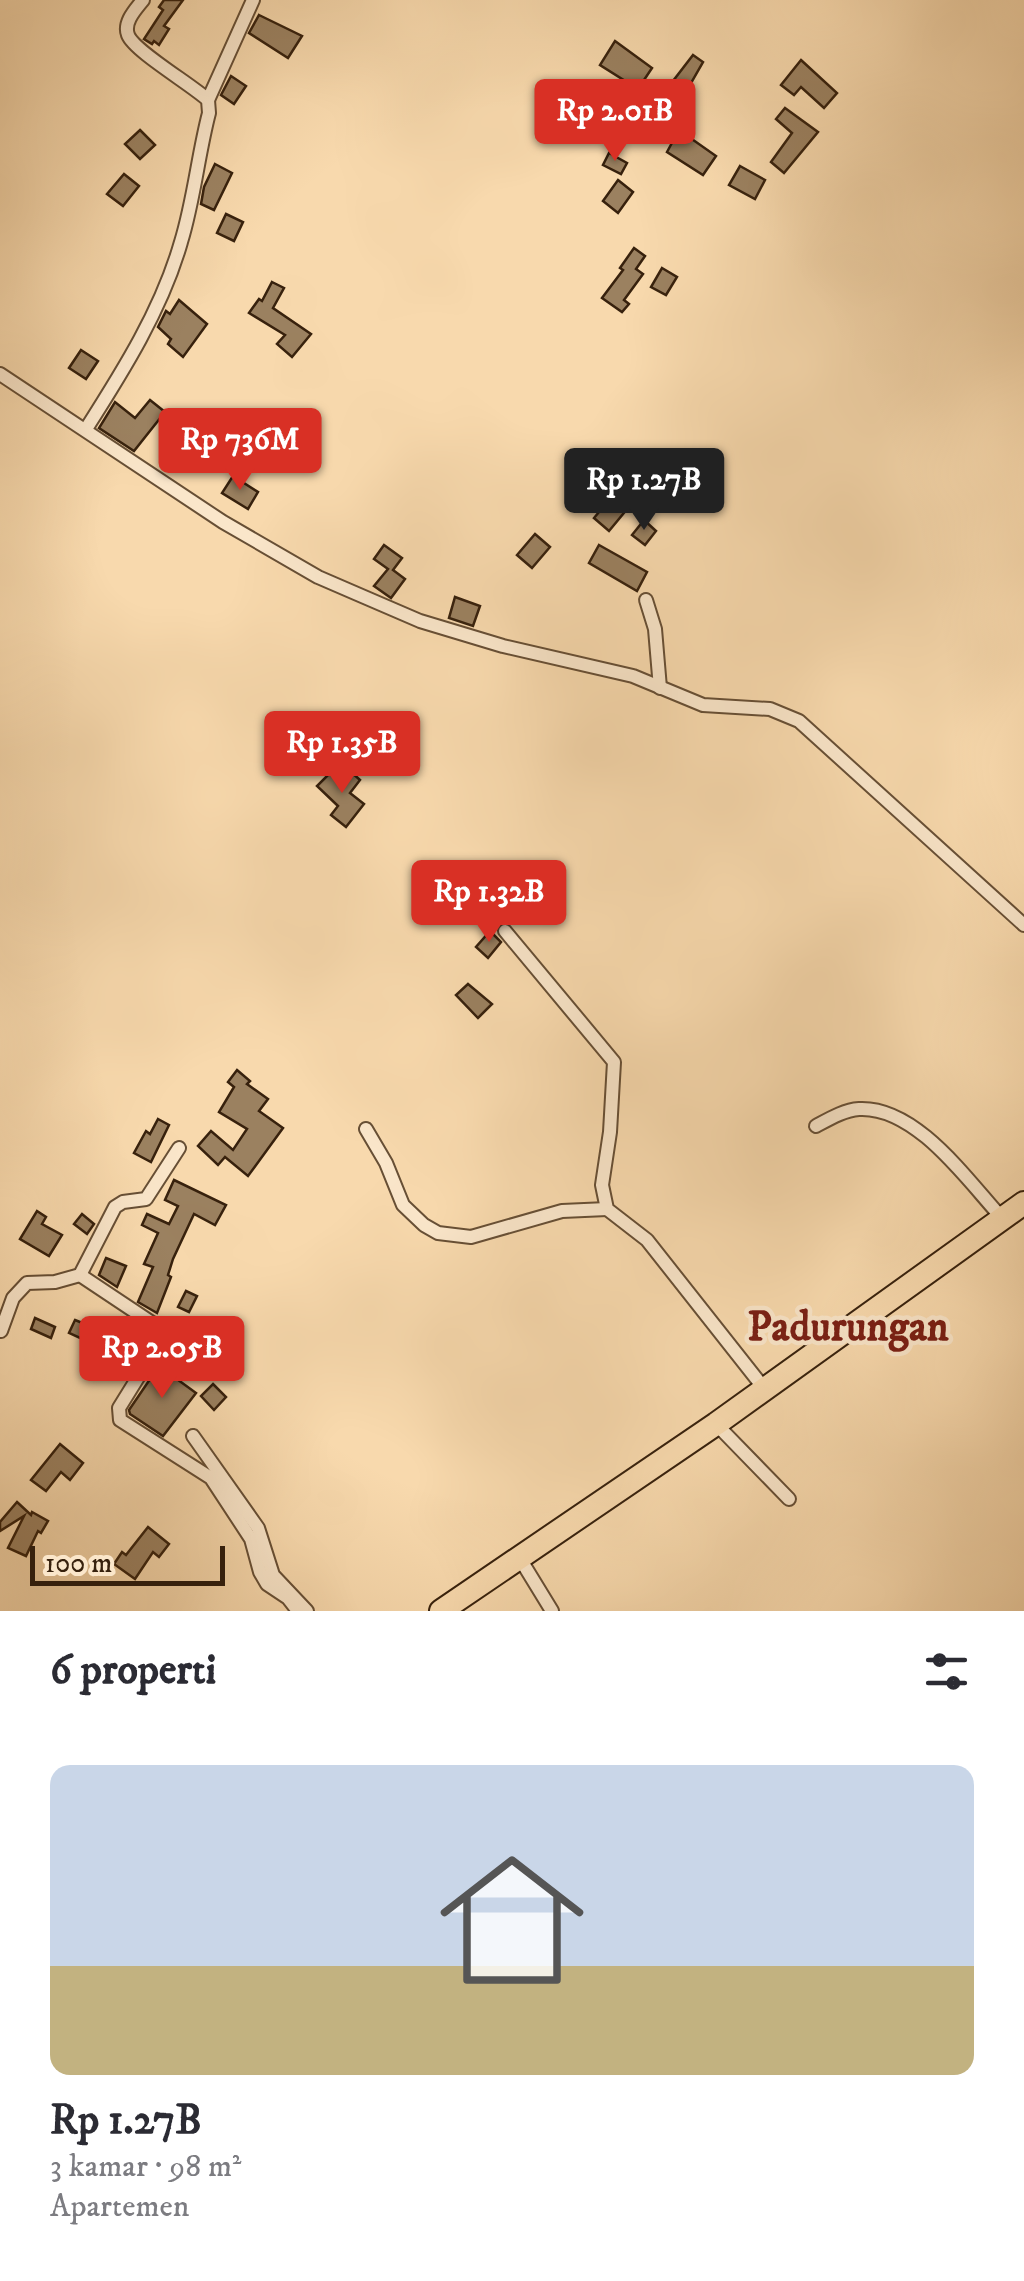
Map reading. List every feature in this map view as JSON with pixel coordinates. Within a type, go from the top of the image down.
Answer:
[{"type":"highway","points":[[442,1611],[716,1424],[1024,1203]]},
{"type":"street","points":[[144,0],[128,24],[128,34],[141,50],[208,100]]},
{"type":"street","points":[[86,430],[122,372],[182,242],[209,113],[208,100],[253,0]]},
{"type":"street","points":[[0,374],[223,522],[318,577],[420,620],[503,646],[621,673],[712,708],[770,709],[799,721],[1024,926]]},
{"type":"street","points":[[646,600],[656,629],[660,688]]},
{"type":"street","points":[[506,930],[614,1062],[602,1189],[607,1209],[647,1240],[763,1387]]},
{"type":"street","points":[[816,1126],[863,1108],[914,1126],[935,1142],[1002,1218]]},
{"type":"street","points":[[366,1129],[386,1163],[403,1205],[438,1233],[471,1237],[562,1212],[607,1209]]},
{"type":"street","points":[[2,1331],[14,1298],[27,1283],[55,1282],[80,1275],[116,1207],[146,1198],[178,1148]]},
{"type":"street","points":[[80,1275],[156,1325],[160,1332],[158,1345],[119,1408],[120,1420],[210,1478],[251,1539],[267,1584],[288,1598],[298,1611]]},
{"type":"street","points":[[716,1424],[789,1498]]},
{"type":"street","points":[[193,1436],[258,1528],[273,1575],[307,1611]]},
{"type":"street","points":[[519,1557],[552,1611]]},
{"type":"building","points":[[164,0],[183,0],[164,26],[169,29],[159,45],[154,41],[152,44],[144,39],[163,10],[159,7]]},
{"type":"building","points":[[259,15],[302,36],[288,58],[249,33]]},
{"type":"building","points":[[615,41],[652,68],[638,89],[600,65]]},
{"type":"building","points":[[693,55],[703,62],[687,90],[673,81]]},
{"type":"building","points":[[801,60],[837,93],[824,108],[801,87],[794,95],[781,85]]},
{"type":"building","points":[[231,76],[246,86],[234,104],[221,95]]},
{"type":"building","points":[[785,108],[818,132],[784,173],[771,162],[792,133],[776,119]]},
{"type":"building","points":[[140,130],[155,145],[140,159],[125,144]]},
{"type":"building","points":[[679,130],[716,156],[703,175],[667,152]]},
{"type":"building","points":[[609,153],[627,163],[621,174],[603,165]]},
{"type":"building","points":[[215,164],[232,173],[214,210],[201,204]]},
{"type":"building","points":[[740,166],[765,180],[755,199],[729,185]]},
{"type":"building","points":[[124,174],[139,186],[123,206],[107,194]]},
{"type":"building","points":[[618,180],[633,192],[618,213],[603,201]]},
{"type":"building","points":[[226,214],[243,222],[234,241],[217,233]]},
{"type":"building","points":[[634,248],[645,256],[636,269],[643,274],[624,300],[629,304],[622,312],[602,298]]},
{"type":"building","points":[[662,268],[677,277],[666,295],[651,287]]},
{"type":"building","points":[[272,282],[284,288],[273,308],[311,334],[292,357],[277,344],[285,335],[249,313],[259,299],[262,301]]},
{"type":"building","points":[[179,300],[207,324],[183,357],[168,344],[171,339],[158,327],[166,311],[170,314]]},
{"type":"building","points":[[81,350],[98,361],[86,379],[69,368]]},
{"type":"building","points":[[150,400],[165,412],[134,451],[99,428],[115,402],[135,418]]},
{"type":"building","points":[[674,457],[685,468],[673,480],[685,493],[672,506],[638,472],[649,461],[660,471]]},
{"type":"building","points":[[233,476],[258,492],[248,509],[222,493]]},
{"type":"building","points":[[613,495],[628,508],[609,531],[594,518]]},
{"type":"building","points":[[644,520],[656,531],[645,545],[632,535]]},
{"type":"building","points":[[535,534],[550,547],[532,568],[517,555]]},
{"type":"building","points":[[384,545],[402,558],[393,570],[405,579],[391,598],[374,586],[388,569],[374,559]]},
{"type":"building","points":[[599,545],[647,572],[637,591],[589,563]]},
{"type":"building","points":[[455,597],[480,606],[473,626],[449,618]]},
{"type":"building","points":[[349,770],[360,780],[350,793],[364,804],[346,827],[331,815],[338,806],[317,786],[332,771],[341,780]]},
{"type":"building","points":[[504,888],[518,906],[497,926],[481,910]]},
{"type":"building","points":[[490,931],[501,942],[488,958],[476,947]]},
{"type":"building","points":[[468,984],[492,1004],[478,1018],[456,995]]},
{"type":"building","points":[[237,1070],[250,1081],[247,1084],[268,1099],[259,1111],[283,1128],[248,1176],[225,1157],[218,1165],[198,1146],[211,1131],[233,1150],[247,1129],[219,1112],[234,1087],[228,1082]]},
{"type":"building","points":[[158,1119],[169,1125],[151,1162],[134,1153]]},
{"type":"building","points":[[174,1180],[226,1205],[215,1225],[194,1214],[173,1259],[168,1275],[171,1277],[157,1313],[138,1302],[153,1267],[144,1264],[158,1233],[142,1225],[147,1214],[169,1224],[178,1206],[165,1200]]},
{"type":"building","points":[[37,1211],[46,1217],[42,1224],[62,1235],[49,1256],[20,1239]]},
{"type":"building","points":[[82,1214],[94,1224],[87,1234],[74,1224]]},
{"type":"building","points":[[106,1258],[126,1266],[117,1287],[99,1275]]},
{"type":"building","points":[[186,1291],[197,1296],[189,1312],[178,1307]]},
{"type":"building","points":[[35,1318],[55,1327],[51,1338],[31,1329]]},
{"type":"building","points":[[75,1320],[95,1328],[89,1342],[69,1333]]},
{"type":"building","points":[[159,1366],[196,1393],[163,1436],[129,1410]]},
{"type":"building","points":[[213,1384],[226,1397],[214,1410],[201,1396]]},
{"type":"building","points":[[60,1444],[83,1463],[70,1480],[61,1472],[46,1491],[31,1480]]},
{"type":"building","points":[[17,1502],[31,1515],[32,1512],[48,1521],[41,1533],[38,1531],[26,1556],[8,1548],[24,1516],[0,1531],[0,1522]]},
{"type":"building","points":[[148,1527],[169,1544],[159,1557],[153,1552],[135,1579],[114,1564]]},
{"type":"district","name":"Padurungan","points":[[848,1328]]}]
